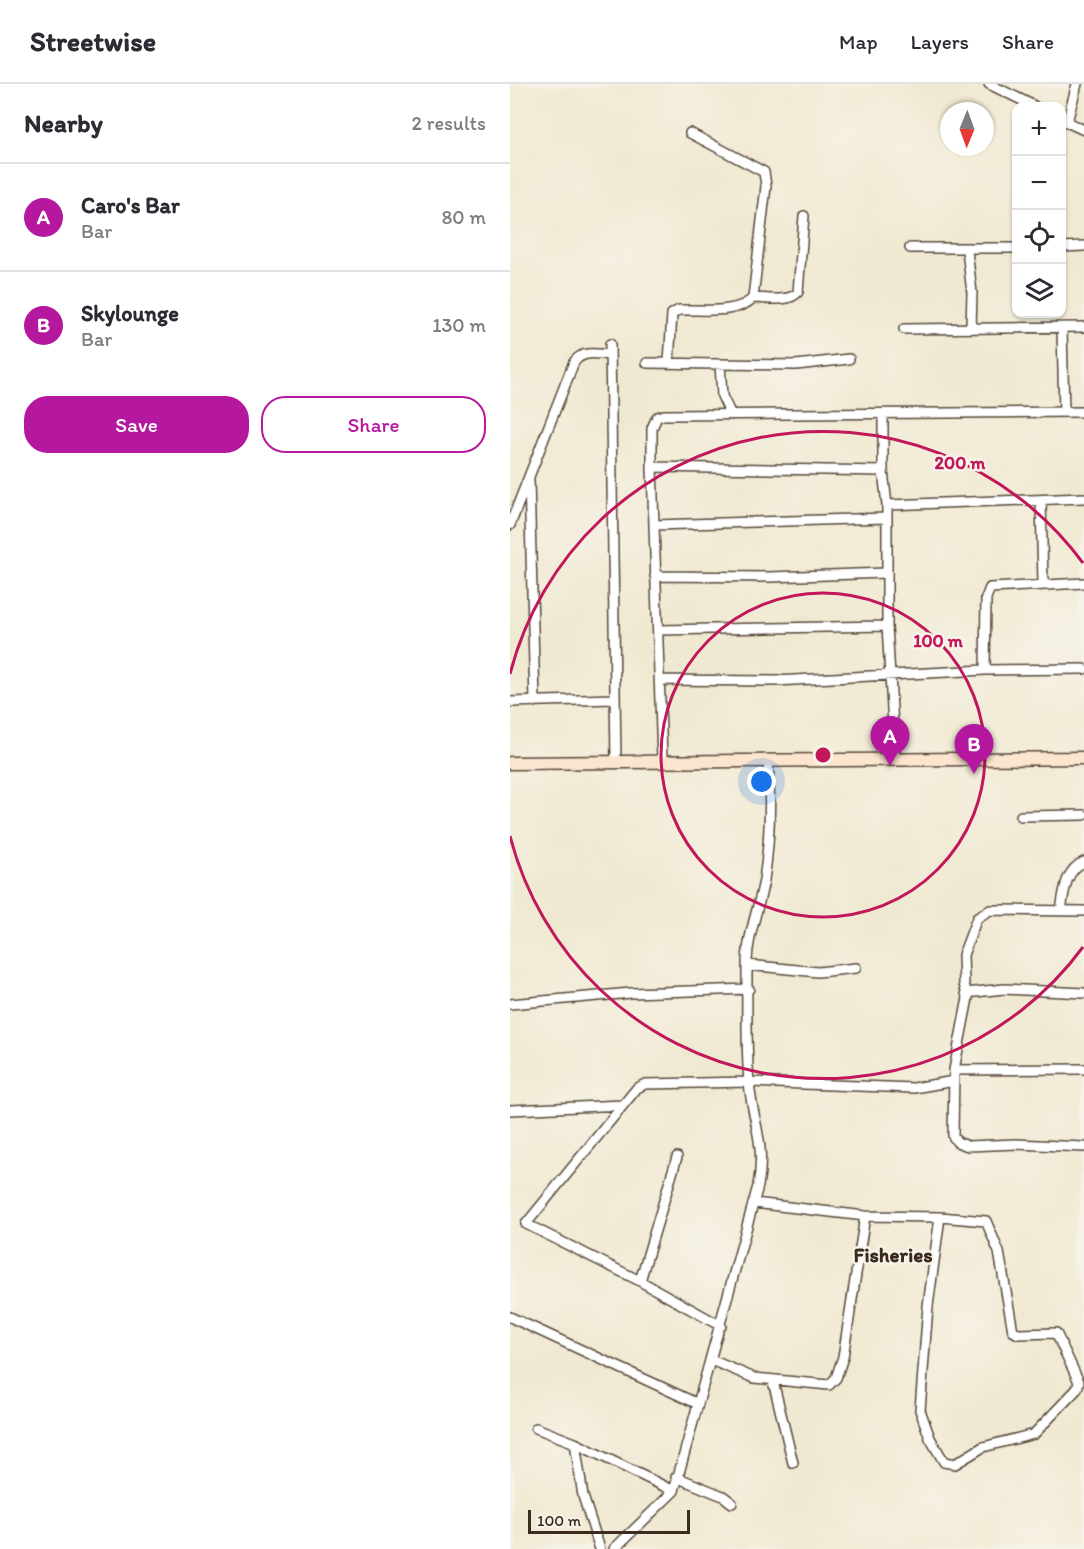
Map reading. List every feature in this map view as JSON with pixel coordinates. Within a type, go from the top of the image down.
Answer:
[{"type":"main road","points":[[510,763],[1084,758]]},
{"type":"street","points":[[990,84],[1026,102]]},
{"type":"street","points":[[1066,115],[1077,84]]},
{"type":"street","points":[[1066,122],[1084,130]]},
{"type":"street","points":[[669,363],[672,314],[679,310],[736,307],[747,304],[753,298],[766,186],[764,172],[690,133]]},
{"type":"street","points":[[753,298],[786,299],[794,297],[798,292],[804,216]]},
{"type":"street","points":[[1066,247],[1084,246]]},
{"type":"street","points":[[910,248],[967,250],[1012,248]]},
{"type":"street","points":[[967,250],[972,293],[971,328]]},
{"type":"street","points":[[904,329],[1084,327]]},
{"type":"street","points":[[1062,328],[1064,412]]},
{"type":"street","points":[[610,344],[616,761]]},
{"type":"street","points":[[510,525],[577,358],[586,353],[610,355]]},
{"type":"street","points":[[647,363],[796,365],[849,360]]},
{"type":"street","points":[[720,364],[722,396],[731,415]]},
{"type":"street","points":[[662,760],[652,467],[652,428],[657,417],[664,414],[1084,412]]},
{"type":"street","points":[[883,414],[883,471],[887,505],[887,626],[895,759]]},
{"type":"street","points":[[652,467],[883,471]]},
{"type":"street","points":[[529,480],[534,702]]},
{"type":"street","points":[[887,505],[1084,498]]},
{"type":"street","points":[[1041,501],[1043,583]]},
{"type":"street","points":[[655,525],[887,518]]},
{"type":"street","points":[[656,576],[886,573]]},
{"type":"street","points":[[985,670],[989,590],[994,587],[1043,583],[1084,583]]},
{"type":"street","points":[[658,630],[887,626]]},
{"type":"street","points":[[660,680],[774,681],[985,670],[1084,669]]},
{"type":"street","points":[[510,702],[614,699]]},
{"type":"street","points":[[614,1549],[674,1491],[696,1403],[721,1326],[761,1170],[762,1150],[749,1082],[746,1035],[749,989],[747,965],[750,938],[764,882],[770,825],[768,762]]},
{"type":"street","points":[[1021,816],[1084,814]]},
{"type":"street","points":[[1061,911],[1070,874],[1075,866],[1084,862]]},
{"type":"street","points":[[1084,911],[990,910],[981,913],[970,933],[963,955],[967,1004],[954,1070],[953,1136],[961,1145],[1084,1147]]},
{"type":"street","points":[[747,965],[818,972],[856,968]]},
{"type":"street","points":[[510,1004],[631,993],[749,989]]},
{"type":"street","points":[[966,993],[1004,989],[1084,993]]},
{"type":"street","points":[[954,1070],[1084,1068]]},
{"type":"street","points":[[721,1326],[640,1281],[526,1224],[637,1088],[645,1084],[749,1082],[914,1088],[954,1081]]},
{"type":"street","points":[[510,1110],[623,1105]]},
{"type":"street","points":[[640,1281],[676,1157]]},
{"type":"street","points":[[754,1203],[865,1216],[940,1217],[986,1221],[999,1252],[1013,1331],[1018,1334],[1056,1333],[1079,1382],[1077,1389],[1034,1434],[983,1447],[955,1464],[944,1462],[930,1438],[920,1410],[928,1306],[940,1217]]},
{"type":"street","points":[[711,1360],[754,1378],[829,1385],[836,1378],[843,1358],[865,1216]]},
{"type":"street","points":[[510,1317],[696,1403]]},
{"type":"street","points":[[773,1381],[793,1463]]},
{"type":"street","points":[[536,1428],[575,1443],[674,1491]]},
{"type":"street","points":[[575,1443],[583,1496],[600,1549]]},
{"type":"street","points":[[676,1477],[723,1496],[732,1503]]},
{"type":"place","name":"Caro's Bar","points":[[890,766]]},
{"type":"place","name":"Skylounge","points":[[974,774]]},
{"type":"district","name":"Fisheries","points":[[893,1254]]}]
